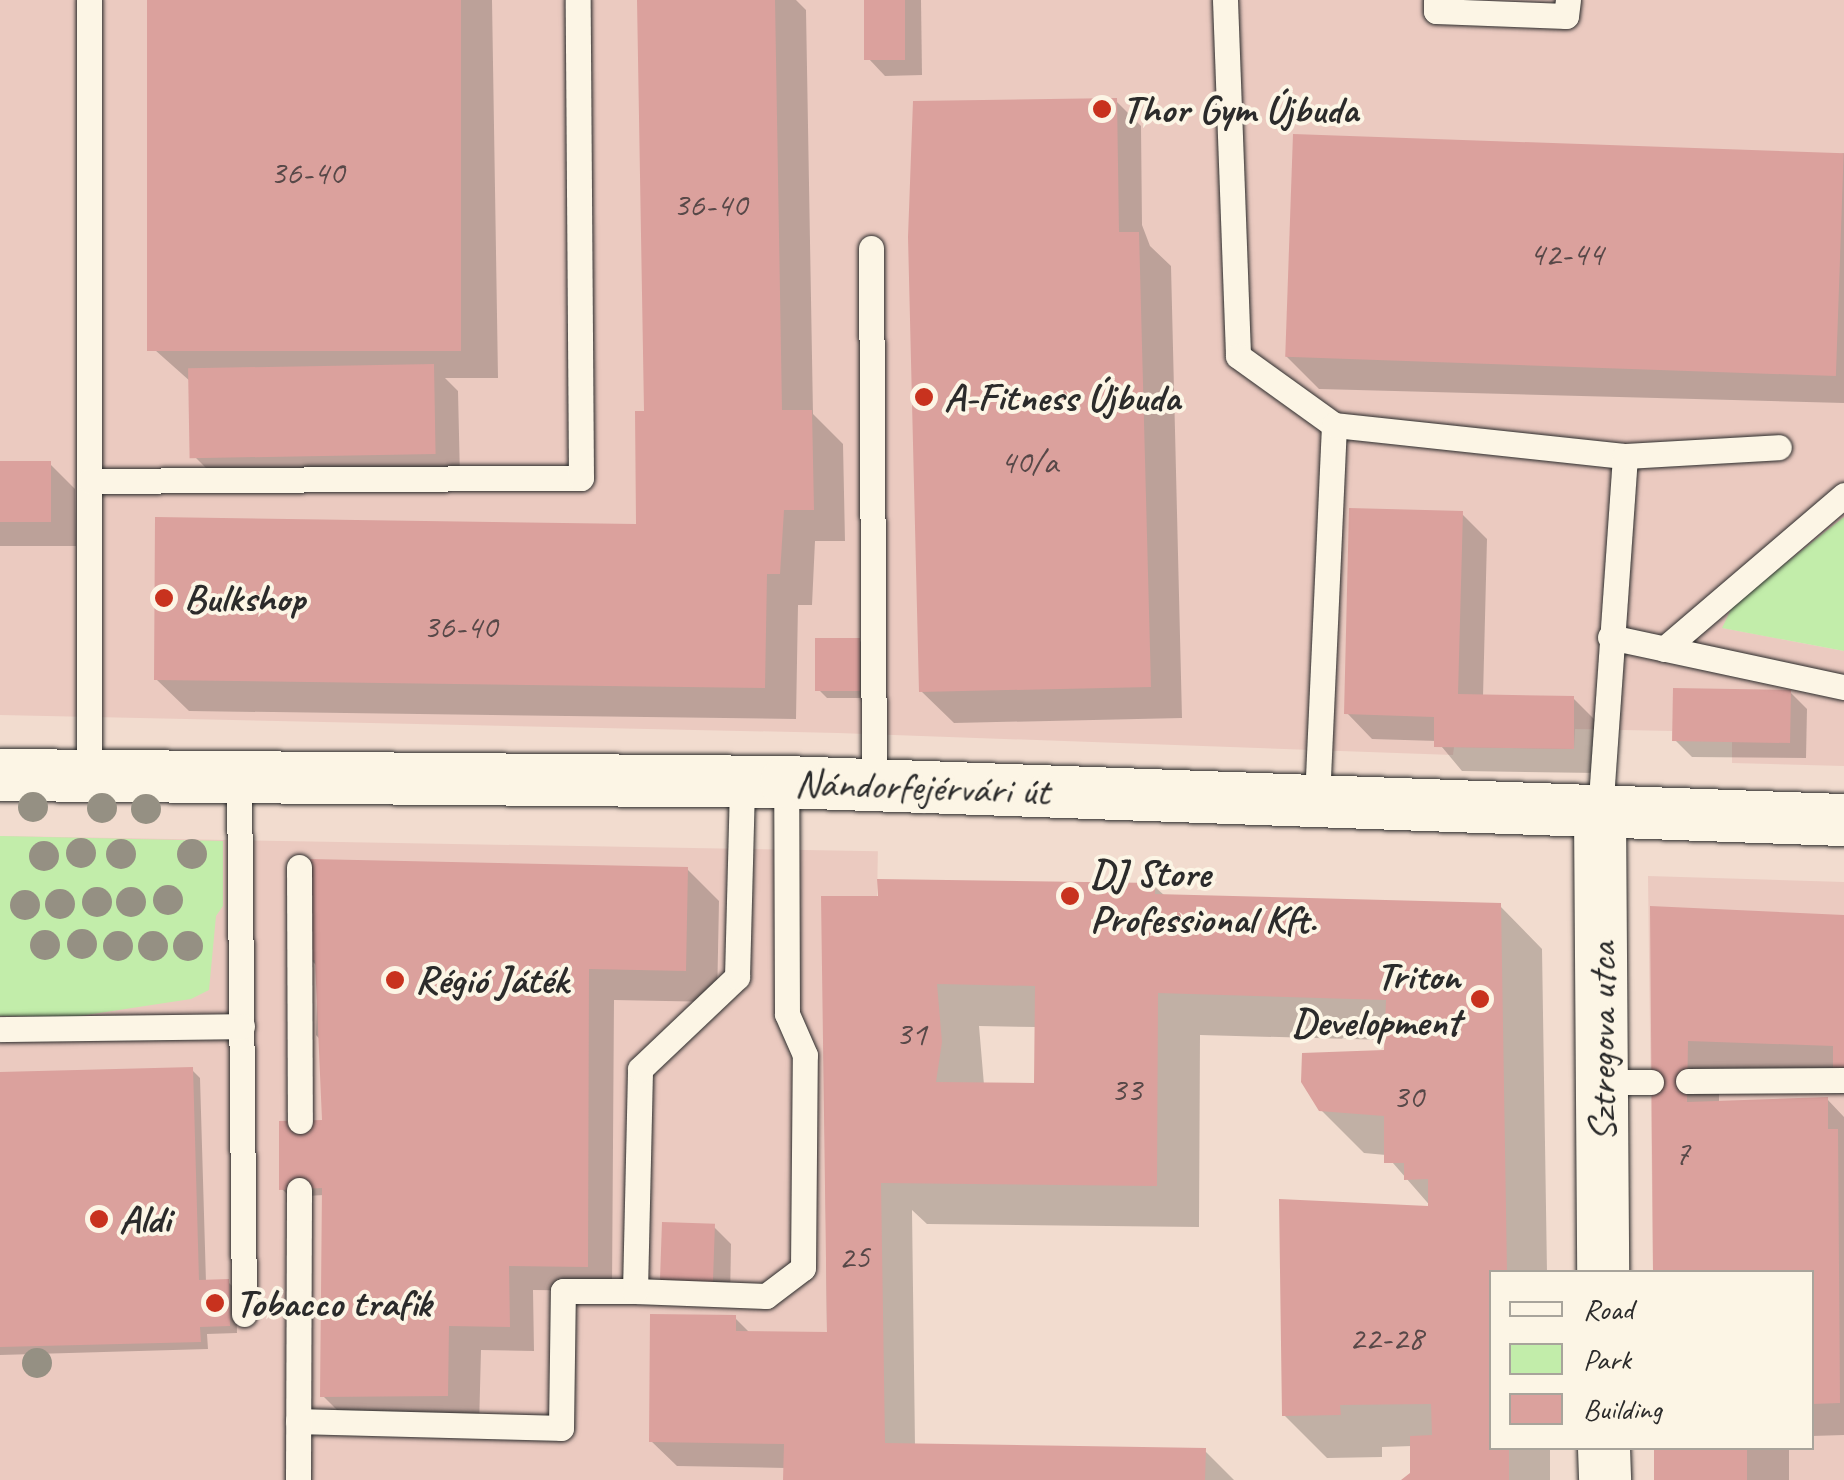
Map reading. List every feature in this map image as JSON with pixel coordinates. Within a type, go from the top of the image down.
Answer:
[{"type":"street","name":"Nándorfejérvári út","points":[[0,775],[874,784],[1844,820]]},
{"type":"street","name":"Sztregova utca","points":[[1600,812],[1627,1082],[1603,1270]]},
{"type":"street","points":[[1604,1450],[1605,1480]]},
{"type":"lane","points":[[89,0],[89,776]]},
{"type":"lane","points":[[90,481],[581,478],[578,0]]},
{"type":"lane","points":[[1225,0],[1238,356],[1334,425],[1625,456],[1779,446]]},
{"type":"lane","points":[[1436,0],[1436,11],[1566,16],[1568,0]]},
{"type":"lane","points":[[872,248],[874,784]]},
{"type":"lane","points":[[1316,800],[1334,425]]},
{"type":"lane","points":[[1600,812],[1625,456]]},
{"type":"lane","points":[[1664,649],[1844,495]]},
{"type":"lane","points":[[1610,637],[1844,687]]},
{"type":"lane","points":[[239,779],[244,1314]]},
{"type":"lane","points":[[635,1291],[640,1068],[737,977],[741,853],[764,782]]},
{"type":"lane","points":[[298,1421],[562,1428],[563,1292],[766,1296],[803,1268],[805,1056],[787,1014],[764,782]]},
{"type":"lane","points":[[299,867],[300,1120]]},
{"type":"lane","points":[[0,1029],[242,1026]]},
{"type":"lane","points":[[1688,1081],[1844,1080]]},
{"type":"lane","points":[[298,1480],[299,1190]]},
{"type":"shaded area","points":[[0,0],[1844,0],[1844,517],[1733,605],[1723,628],[1844,651],[1844,766],[1732,763],[1732,741],[1673,741],[1672,731],[1575,729],[1574,749],[1454,747],[1453,755],[838,733],[0,715]]},
{"type":"shaded area","points":[[0,836],[878,851],[867,1480],[0,1480]]},
{"type":"shaded area","points":[[1648,876],[1844,882],[1844,1480],[1654,1480],[1654,1450],[1814,1450],[1814,1270],[1653,1270]]},
{"type":"green space","points":[[1844,517],[1844,651],[1722,628],[1733,605]]},
{"type":"green space","points":[[0,836],[223,841],[223,906],[216,916],[209,990],[191,999],[73,1017],[0,1016]]},
{"type":"building","points":[[147,0],[461,0],[461,351],[147,351]]},
{"type":"building","points":[[637,0],[775,0],[782,410],[812,410],[814,510],[784,510],[780,574],[767,574],[765,688],[154,680],[155,517],[636,524],[635,411],[644,411]]},
{"type":"building","points":[[864,0],[905,0],[905,60],[864,60]]},
{"type":"building","points":[[1117,98],[1119,232],[1139,232],[1151,687],[919,692],[908,237],[913,101]]},
{"type":"building","points":[[1293,134],[1844,153],[1836,376],[1285,357]]},
{"type":"building","points":[[434,364],[436,454],[190,458],[188,368]]},
{"type":"building","points":[[0,461],[51,461],[51,522],[0,522]]},
{"type":"building","points":[[1349,508],[1463,511],[1458,694],[1574,696],[1574,749],[1434,747],[1434,717],[1344,714]]},
{"type":"building","points":[[815,638],[860,638],[860,691],[815,691]]},
{"type":"building","points":[[1673,688],[1791,690],[1790,743],[1672,741]]},
{"type":"building","points":[[310,859],[688,867],[686,971],[589,969],[588,1267],[509,1266],[510,1327],[449,1326],[448,1396],[320,1397],[322,1188],[279,1190],[279,1121],[322,1120],[315,960],[307,960]]},
{"type":"building","points":[[877,879],[1155,883],[1155,894],[1501,903],[1507,1270],[1489,1270],[1489,1450],[1509,1450],[1509,1480],[1401,1480],[1410,1473],[1410,1436],[1432,1435],[1431,1404],[1340,1405],[1341,1415],[1282,1416],[1279,1199],[1428,1206],[1428,1179],[1404,1180],[1404,1163],[1384,1163],[1384,1116],[1319,1111],[1301,1082],[1302,1053],[1384,1050],[1386,1000],[1158,993],[1157,1186],[881,1183],[885,1443],[1206,1448],[1205,1480],[783,1480],[784,1444],[649,1442],[650,1314],[736,1315],[736,1331],[827,1332],[821,896],[878,896]],"holes":[[[937,984],[1035,986],[1034,1083],[936,1082],[942,1042]]]},
{"type":"building","points":[[1650,906],[1844,915],[1844,1068],[1833,1068],[1833,1046],[1688,1041],[1687,1102],[1828,1097],[1828,1129],[1838,1129],[1840,1403],[1814,1404],[1814,1270],[1653,1270]]},
{"type":"building","name":"Aldi","points":[[193,1067],[199,1280],[229,1279],[230,1326],[200,1327],[201,1342],[0,1347],[0,1072]]},
{"type":"building","points":[[662,1222],[715,1224],[713,1283],[660,1281]]},
{"type":"building","points":[[1654,1450],[1747,1450],[1747,1480],[1654,1480]]},
{"type":"place","name":"Thor Gym Újbuda","points":[[1102,109]]},
{"type":"place","name":"A-Fitness Újbuda","points":[[924,397]]},
{"type":"place","name":"Bulkshop","points":[[164,598]]},
{"type":"place","name":"DJ Store Professional Kft.","points":[[1070,896]]},
{"type":"place","name":"Régió Játék","points":[[395,980]]},
{"type":"place","name":"Triton Development","points":[[1480,999]]},
{"type":"place","name":"Aldi","points":[[99,1219]]},
{"type":"place","name":"Tobacco trafik","points":[[215,1303]]}]
